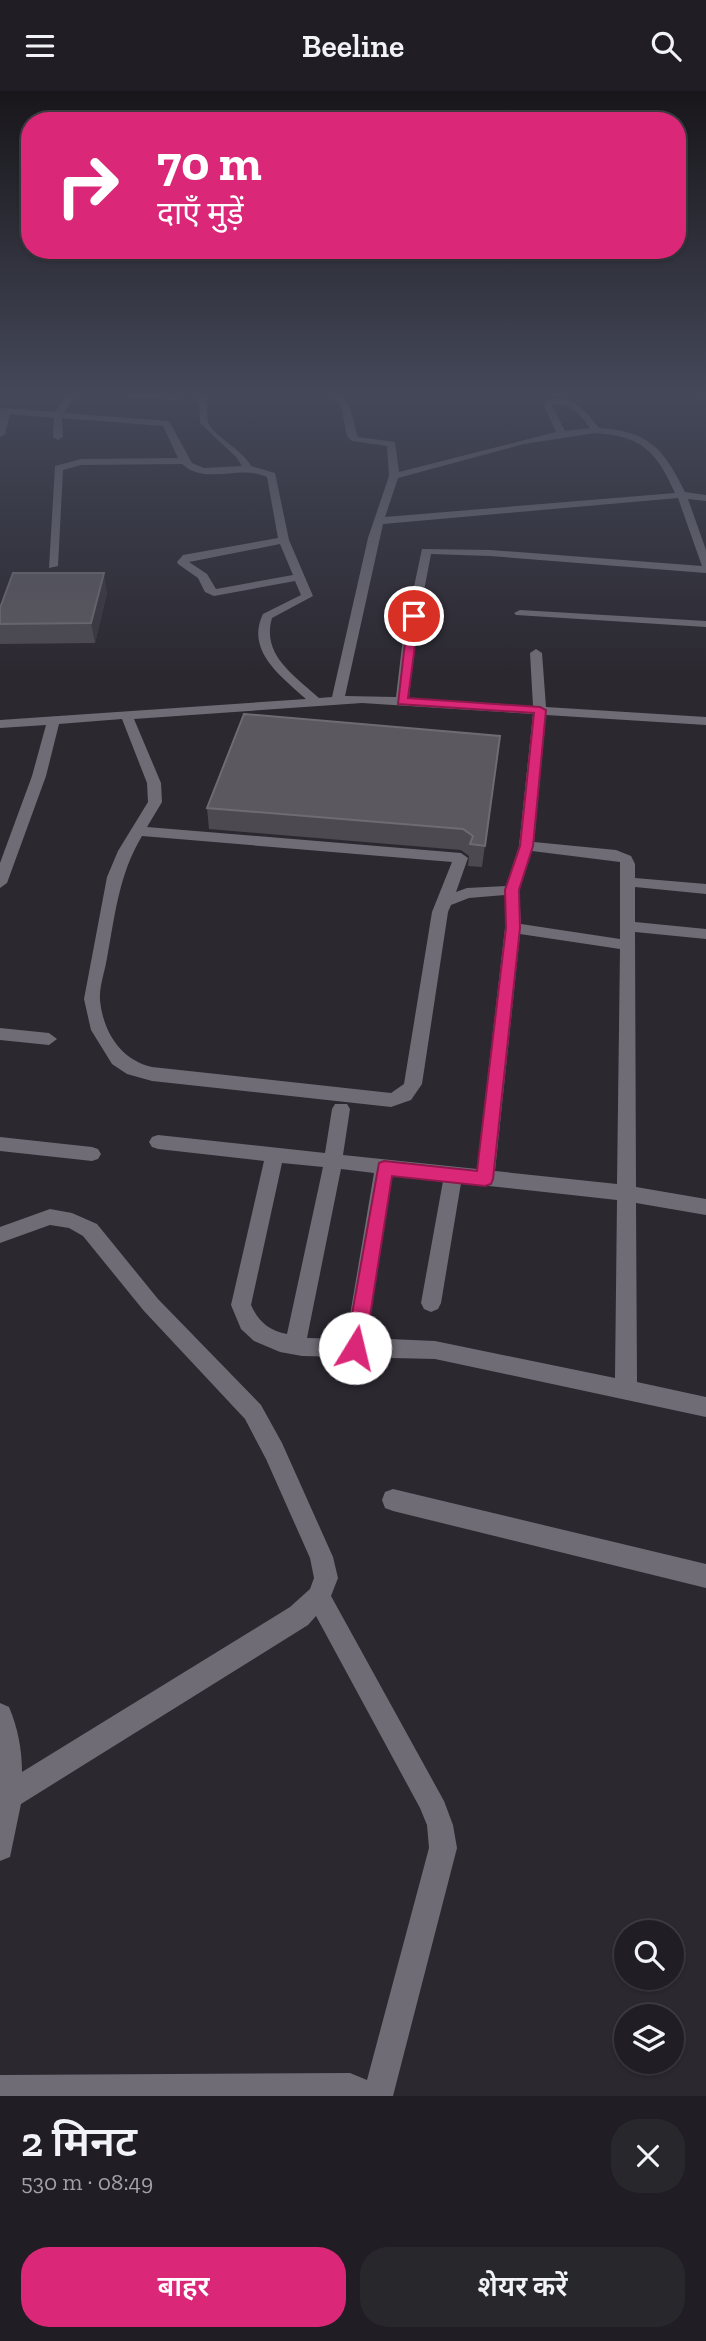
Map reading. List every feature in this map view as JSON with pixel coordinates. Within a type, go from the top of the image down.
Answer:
[{"type":"street","points":[[53,566],[57,488]]},
{"type":"street","points":[[276,488],[284,540],[307,596],[267,616],[262,645],[274,662],[316,702]]},
{"type":"street","points":[[338,700],[378,521],[390,488]]},
{"type":"street","points":[[679,488],[706,565]]},
{"type":"street","points":[[378,521],[600,505],[682,495],[706,498]]},
{"type":"street","points":[[284,540],[187,557],[182,562],[203,576],[209,590],[214,593],[300,577]]},
{"type":"street","points":[[402,701],[409,638],[426,551],[543,557],[706,571]]},
{"type":"street","points":[[520,613],[706,624]]},
{"type":"street","points":[[485,1179],[513,928],[512,890],[526,846],[540,710],[536,653]]},
{"type":"street","points":[[0,724],[103,719],[338,700],[402,701],[706,721]]},
{"type":"street","points":[[127,716],[156,792],[155,801],[125,851],[114,877],[92,999],[99,1030],[118,1059],[133,1069],[152,1074],[391,1100],[401,1098],[409,1092],[413,1084],[440,912],[461,858],[139,831]]},
{"type":"street","points":[[0,883],[57,722]]},
{"type":"street","points":[[526,846],[616,855],[626,859],[628,864],[626,1388]]},
{"type":"street","points":[[628,882],[706,889]]},
{"type":"street","points":[[444,902],[467,893],[512,890]]},
{"type":"street","points":[[626,926],[706,934]]},
{"type":"street","points":[[513,928],[626,945]]},
{"type":"street","points":[[0,1034],[49,1039]]},
{"type":"street","points":[[295,1345],[333,1163],[341,1109]]},
{"type":"street","points":[[158,1143],[626,1193],[706,1207]]},
{"type":"street","points":[[0,1144],[92,1154]]},
{"type":"street","points":[[274,1156],[241,1305],[248,1326],[258,1332],[295,1345],[329,1350],[435,1350],[626,1388],[706,1407]]},
{"type":"street","points":[[355,1348],[384,1168]]},
{"type":"street","points":[[431,1303],[453,1176]]},
{"type":"street","points":[[0,1235],[50,1217],[72,1221],[90,1230],[151,1305],[253,1412],[274,1451],[321,1557],[326,1578],[318,1597],[299,1616],[10,1795]]},
{"type":"street","points":[[393,1500],[706,1576]]},
{"type":"street","points":[[318,1597],[431,1801],[440,1825],[443,1848],[378,2096]]},
{"type":"street","points":[[0,1716],[12,1763],[10,1795],[0,1847]]},
{"type":"street","points":[[0,2090],[84,2093],[288,2092],[350,2088],[370,2096]]},
{"type":"building","points":[[13,573],[104,573],[91,623],[0,624],[0,608]]},
{"type":"building","points":[[244,714],[500,736],[485,846],[470,844],[473,836],[463,829],[207,808]]},
{"type":"route","points":[[355,1348],[384,1168],[485,1179],[513,928],[512,890],[526,846],[540,710],[402,701],[414,616]]}]
